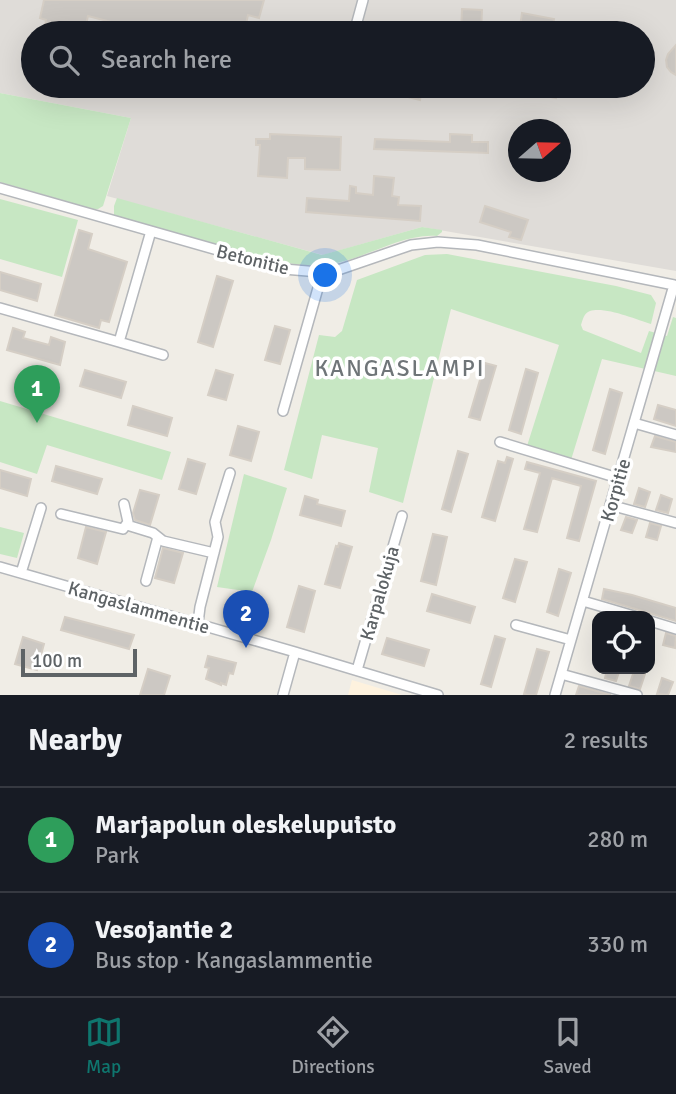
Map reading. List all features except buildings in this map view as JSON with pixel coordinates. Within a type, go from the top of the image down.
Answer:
[{"type":"street","points":[[357,21],[363,0]]},
{"type":"street","name":"Betonitie","points":[[0,188],[284,269],[318,272],[341,269],[411,245],[438,242],[477,246],[674,285]]},
{"type":"street","points":[[120,342],[151,231]]},
{"type":"street","points":[[283,411],[318,289],[318,272]]},
{"type":"street","name":"Korpitie","points":[[555,695],[674,285]]},
{"type":"street","points":[[0,308],[163,355]]},
{"type":"street","points":[[634,423],[676,435]]},
{"type":"street","points":[[500,442],[618,478]]},
{"type":"street","points":[[198,624],[218,537],[215,522],[230,472]]},
{"type":"street","points":[[124,504],[127,526]]},
{"type":"street","points":[[610,505],[676,523]]},
{"type":"street","points":[[20,573],[41,508]]},
{"type":"street","points":[[61,514],[120,529],[127,526],[153,533],[163,541],[214,553]]},
{"type":"street","name":"Karpalokuja","points":[[357,670],[401,516]]},
{"type":"street","points":[[146,581],[158,537]]},
{"type":"street","name":"Kangaslammentie","points":[[0,567],[438,695]]},
{"type":"street","points":[[583,601],[617,611]]},
{"type":"street","points":[[655,623],[676,629]]},
{"type":"street","points":[[521,627],[571,640]]},
{"type":"street","points":[[284,695],[296,652]]},
{"type":"street","points":[[561,674],[637,695]]},
{"type":"shaded area","points":[[0,0],[676,0],[676,271],[422,227],[323,255],[107,196],[131,118],[26,98],[655,98],[655,21],[21,21],[21,97],[0,93]]},
{"type":"shaded area","points":[[352,680],[402,695],[348,695]]},
{"type":"green space","points":[[0,93],[131,118],[103,206],[98,209],[0,182]]},
{"type":"green space","points":[[117,198],[322,255],[422,227],[442,232],[437,236],[423,236],[395,243],[338,263],[304,265],[249,254],[114,215]]},
{"type":"green space","points":[[0,199],[78,220],[62,277],[0,259]]},
{"type":"green space","points":[[447,254],[651,295],[656,303],[651,324],[596,310],[586,313],[581,325],[583,330],[641,353],[649,331],[667,336],[673,317],[676,318],[676,376],[602,359],[571,460],[527,446],[559,345],[451,309],[403,503],[369,492],[378,448],[322,435],[312,479],[284,470],[319,335],[335,337],[342,331],[357,280],[425,255]]},
{"type":"green space","points":[[0,401],[171,452],[162,480],[47,445],[37,474],[0,462]]},
{"type":"green space","points":[[244,474],[287,488],[252,592],[217,587]]},
{"type":"green space","points":[[0,527],[24,533],[17,558],[0,554]]},
{"type":"place","name":"Marjapolun oleskelupuisto","points":[[37,423]]},
{"type":"place","name":"Vesojantie 2","points":[[246,648]]},
{"type":"district","name":"KANGASLAMPI","points":[[400,368]]}]
